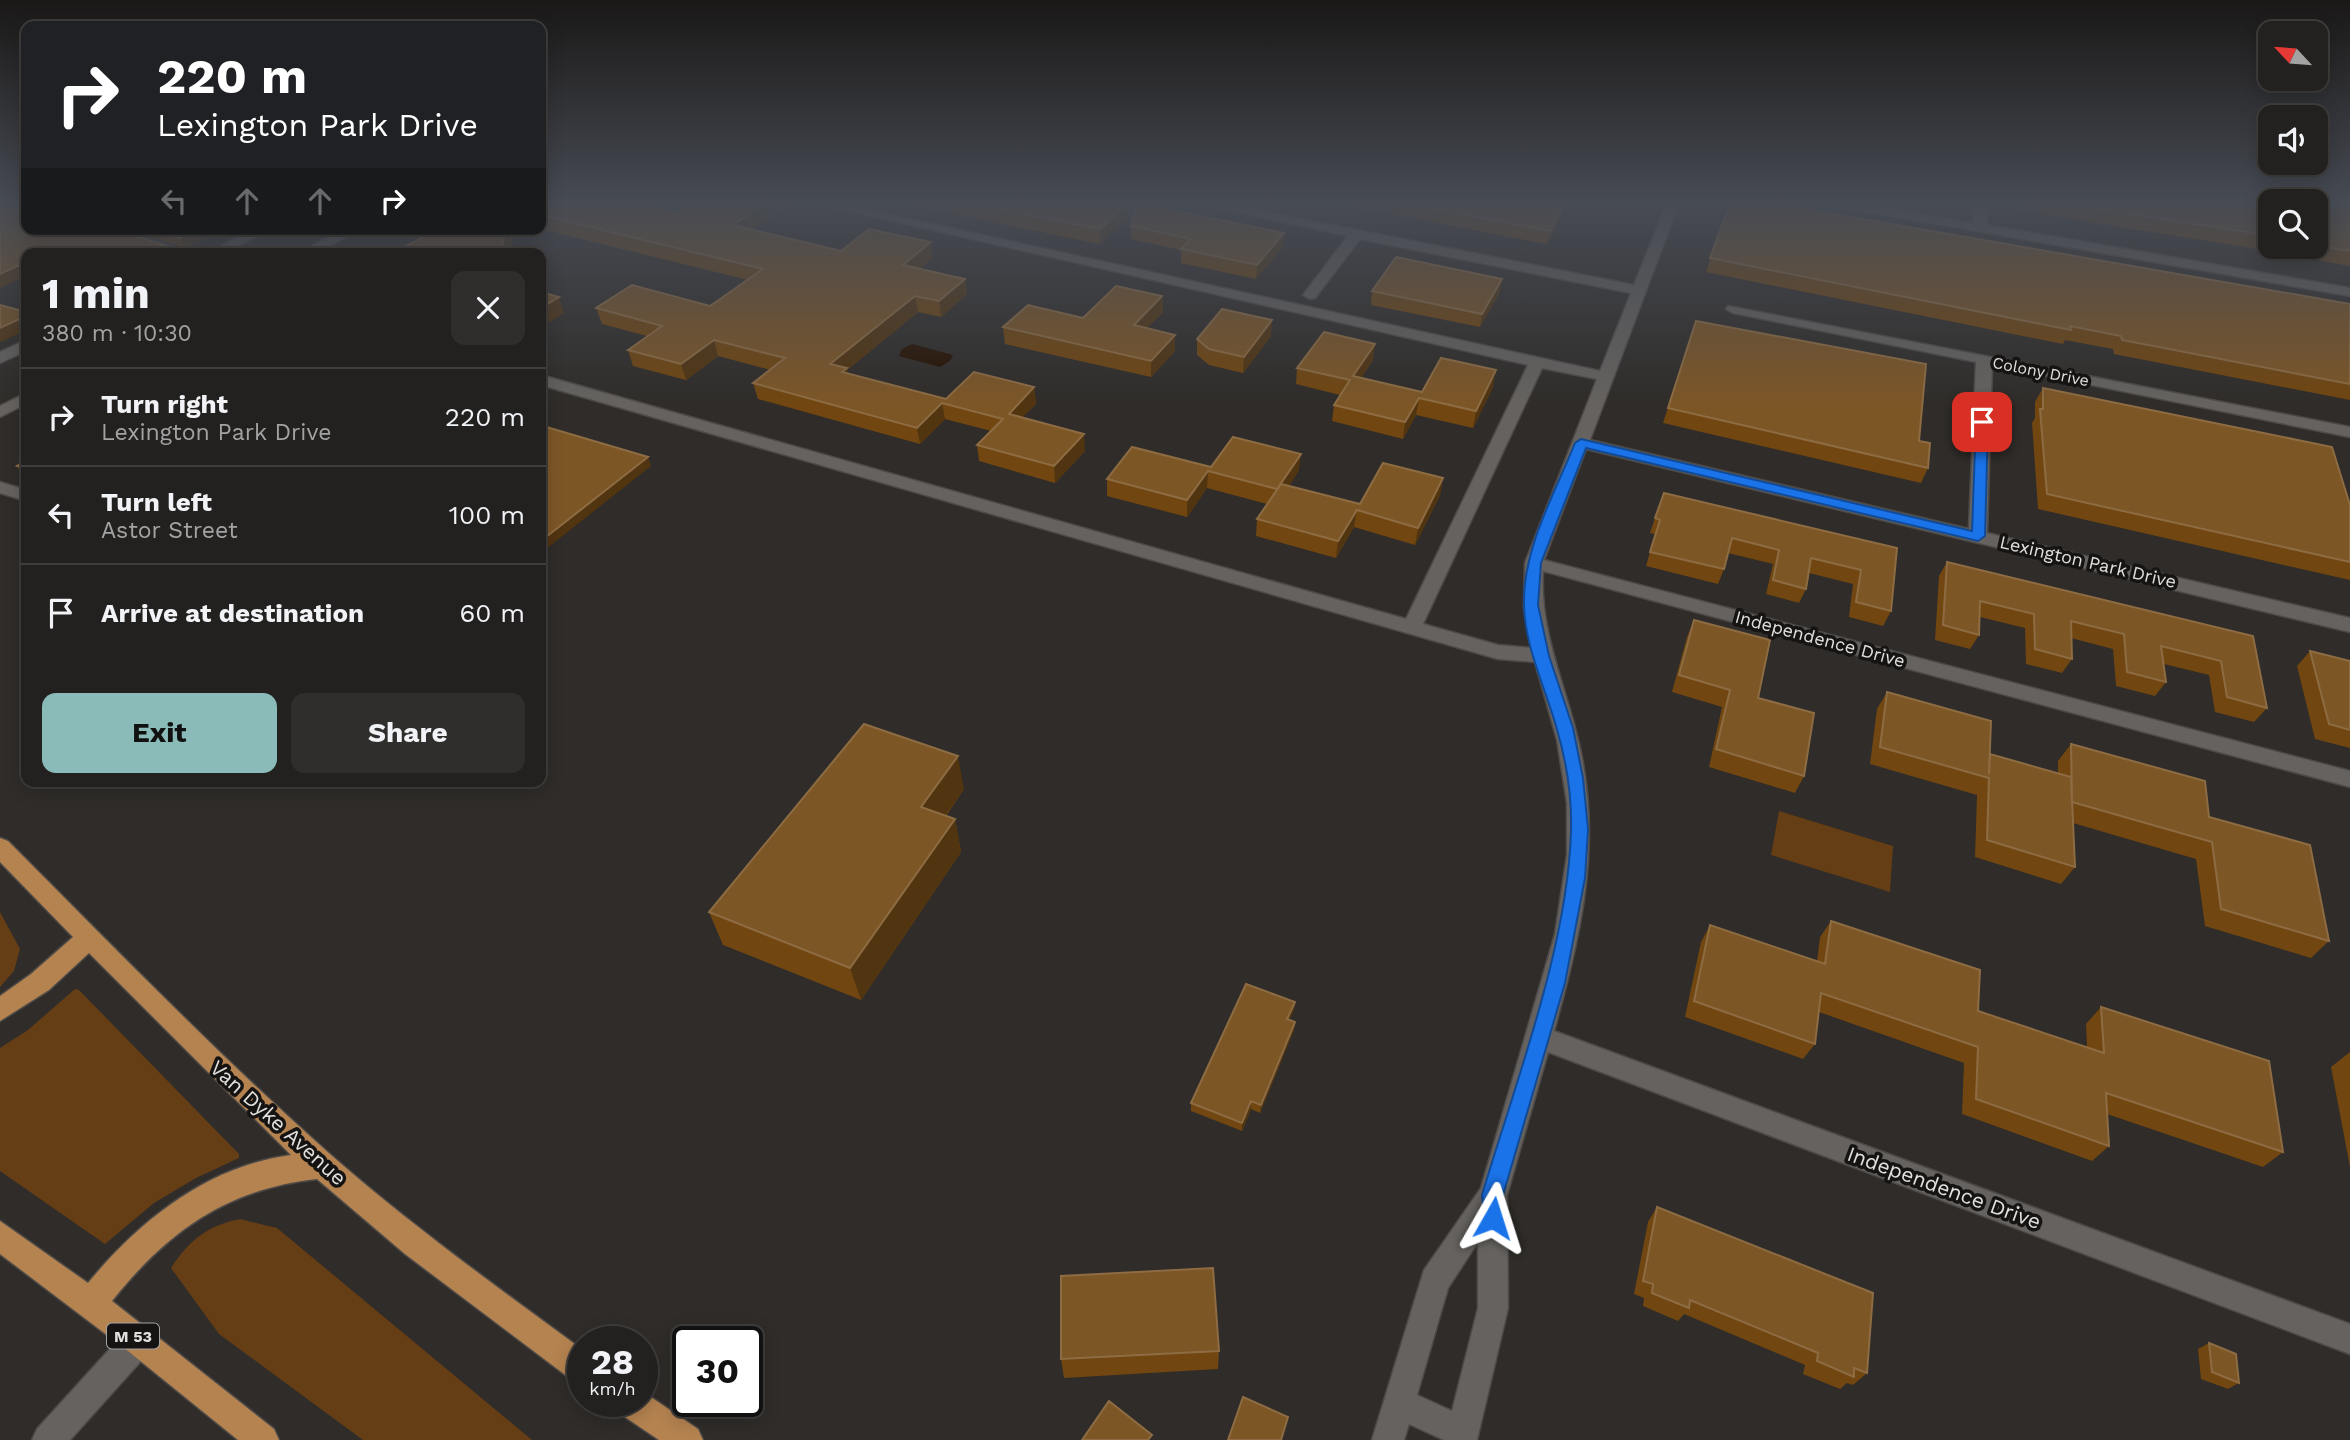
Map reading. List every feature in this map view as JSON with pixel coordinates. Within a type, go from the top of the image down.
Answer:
[{"type":"main road","name":"Van Dyke Avenue","points":[[0,847],[208,1059],[322,1165],[435,1257],[567,1357]]},
{"type":"main road","points":[[0,1010],[40,982],[89,938]]},
{"type":"main road","points":[[90,1304],[146,1239],[184,1210],[223,1189],[268,1172],[322,1165]]},
{"type":"main road","name":"M 53","points":[[0,1236],[139,1340],[263,1440]]},
{"type":"main road","points":[[652,1417],[687,1440]]},
{"type":"street","points":[[1122,270],[1608,377]]},
{"type":"street","points":[[1310,295],[1329,270]]},
{"type":"street","points":[[1539,270],[1639,290]]},
{"type":"street","points":[[1399,1403],[1462,1436],[1493,1308],[1493,1195],[1566,935],[1576,878],[1580,829],[1575,778],[1565,728],[1541,656],[1531,605],[1534,563],[1608,377],[1647,270]]},
{"type":"street","points":[[2226,270],[2350,292]]},
{"type":"street","name":"Colony Drive","points":[[1733,309],[2350,432]]},
{"type":"street","points":[[0,358],[21,348]]},
{"type":"street","points":[[1978,536],[1984,360]]},
{"type":"street","points":[[1412,626],[1537,362]]},
{"type":"street","points":[[546,381],[1498,652],[1541,656]]},
{"type":"street","points":[[0,411],[21,400]]},
{"type":"street","name":"Lexington Park Drive","points":[[1581,443],[2350,625]]},
{"type":"street","points":[[0,487],[21,494]]},
{"type":"street","name":"Independence Drive","points":[[1534,563],[2350,779]]},
{"type":"street","name":"Independence Drive","points":[[1539,1037],[2350,1339]]},
{"type":"street","points":[[1388,1440],[1435,1282],[1493,1195]]},
{"type":"street","points":[[48,1440],[139,1340]]},
{"type":"shaded area","points":[[912,344],[953,355],[950,361],[940,367],[899,356],[902,349]]},
{"type":"shaded area","points":[[1779,811],[1893,846],[1890,892],[1771,855]]},
{"type":"shaded area","points":[[0,912],[20,949],[14,971],[0,987]]},
{"type":"shaded area","points":[[75,989],[79,990],[239,1154],[239,1158],[196,1178],[154,1203],[105,1244],[0,1171],[0,1048],[28,1030]]},
{"type":"shaded area","points":[[240,1219],[277,1228],[532,1440],[363,1440],[219,1334],[171,1268],[184,1250],[200,1236],[218,1225]]},
{"type":"building","points":[[761,270],[926,270],[965,279],[939,301],[915,296],[830,364],[847,368],[842,372],[946,399],[974,372],[1034,387],[1009,414],[1084,434],[1054,466],[977,445],[1003,419],[942,403],[917,428],[753,383],[785,358],[714,340],[681,364],[628,350],[662,326],[596,308],[632,285],[710,306]]},
{"type":"building","points":[[1387,270],[1460,270],[1502,279],[1482,314],[1372,291]]},
{"type":"building","points":[[1771,270],[2156,270],[2350,304],[2350,384],[2122,340],[2121,336],[2070,326],[2071,330]]},
{"type":"building","points":[[1116,286],[1162,296],[1134,325],[1175,335],[1151,361],[1003,327],[1028,305],[1083,318]]},
{"type":"building","points":[[546,293],[559,297],[546,305]]},
{"type":"building","points":[[0,305],[21,311],[21,318],[0,328]]},
{"type":"building","points":[[1222,309],[1272,320],[1244,357],[1209,349],[1197,339]]},
{"type":"building","points":[[1696,321],[1926,364],[1919,441],[1930,443],[1928,468],[1668,408]]},
{"type":"building","points":[[1324,332],[1375,344],[1353,376],[1422,392],[1441,358],[1496,370],[1476,411],[1419,398],[1405,422],[1334,405],[1350,380],[1297,368]]},
{"type":"building","points":[[2043,388],[2332,447],[2350,505],[2350,562],[2047,494],[2040,409],[2043,409]]},
{"type":"building","points":[[546,427],[648,457],[546,537]]},
{"type":"building","points":[[1233,437],[1301,454],[1277,489],[1208,471],[1187,500],[1107,479],[1132,447],[1211,467]]},
{"type":"building","points":[[1383,463],[1443,478],[1418,528],[1357,510],[1338,541],[1257,519],[1281,484],[1360,504]]},
{"type":"building","points":[[1664,493],[1897,548],[1891,611],[1856,602],[1861,570],[1811,558],[1806,589],[1773,580],[1779,550],[1732,538],[1724,569],[1650,552],[1660,520],[1655,518]]},
{"type":"building","points":[[1947,562],[2253,636],[2267,708],[2227,697],[2221,661],[2161,646],[2166,682],[2127,672],[2124,634],[2071,621],[2072,659],[2035,649],[2034,614],[1980,601],[1979,635],[1943,625]]},
{"type":"building","points":[[1694,620],[1770,640],[1758,698],[1814,713],[1804,776],[1716,749],[1730,690],[1679,675]]},
{"type":"building","points":[[2310,651],[2350,661],[2350,730],[2329,724]]},
{"type":"building","points":[[1887,692],[1991,721],[1989,774],[1990,754],[2071,777],[2075,867],[1987,840],[1989,778],[1880,747]]},
{"type":"building","points":[[864,724],[958,756],[921,807],[955,819],[850,968],[709,912]]},
{"type":"building","points":[[2071,744],[2205,781],[2209,817],[2310,845],[2329,941],[2221,909],[2212,842],[2072,802]]},
{"type":"building","points":[[1831,921],[1980,970],[1978,1011],[2104,1053],[2101,1007],[2269,1061],[2283,1152],[2106,1093],[2109,1146],[1976,1099],[1978,1047],[1821,993],[1815,1044],[1694,1001],[1710,925],[1825,964]]},
{"type":"building","points":[[1246,984],[1295,1002],[1287,1019],[1295,1022],[1261,1105],[1251,1101],[1242,1123],[1191,1103]]},
{"type":"building","points":[[1657,1207],[1873,1293],[1867,1373],[1854,1368],[1854,1377],[1817,1361],[1818,1353],[1690,1300],[1689,1308],[1652,1293],[1653,1284],[1643,1281]]},
{"type":"building","points":[[1213,1268],[1219,1351],[1061,1359],[1061,1276]]},
{"type":"building","points":[[2209,1343],[2236,1354],[2239,1383],[2212,1372]]},
{"type":"building","points":[[1243,1397],[1288,1417],[1281,1440],[1228,1440]]},
{"type":"building","points":[[1109,1401],[1152,1435],[1148,1440],[1082,1440]]},
{"type":"route","points":[[1493,1218],[1493,1195],[1555,983],[1576,878],[1580,829],[1575,778],[1565,728],[1541,656],[1531,605],[1531,583],[1534,563],[1581,443],[1978,536],[1982,422]]}]
